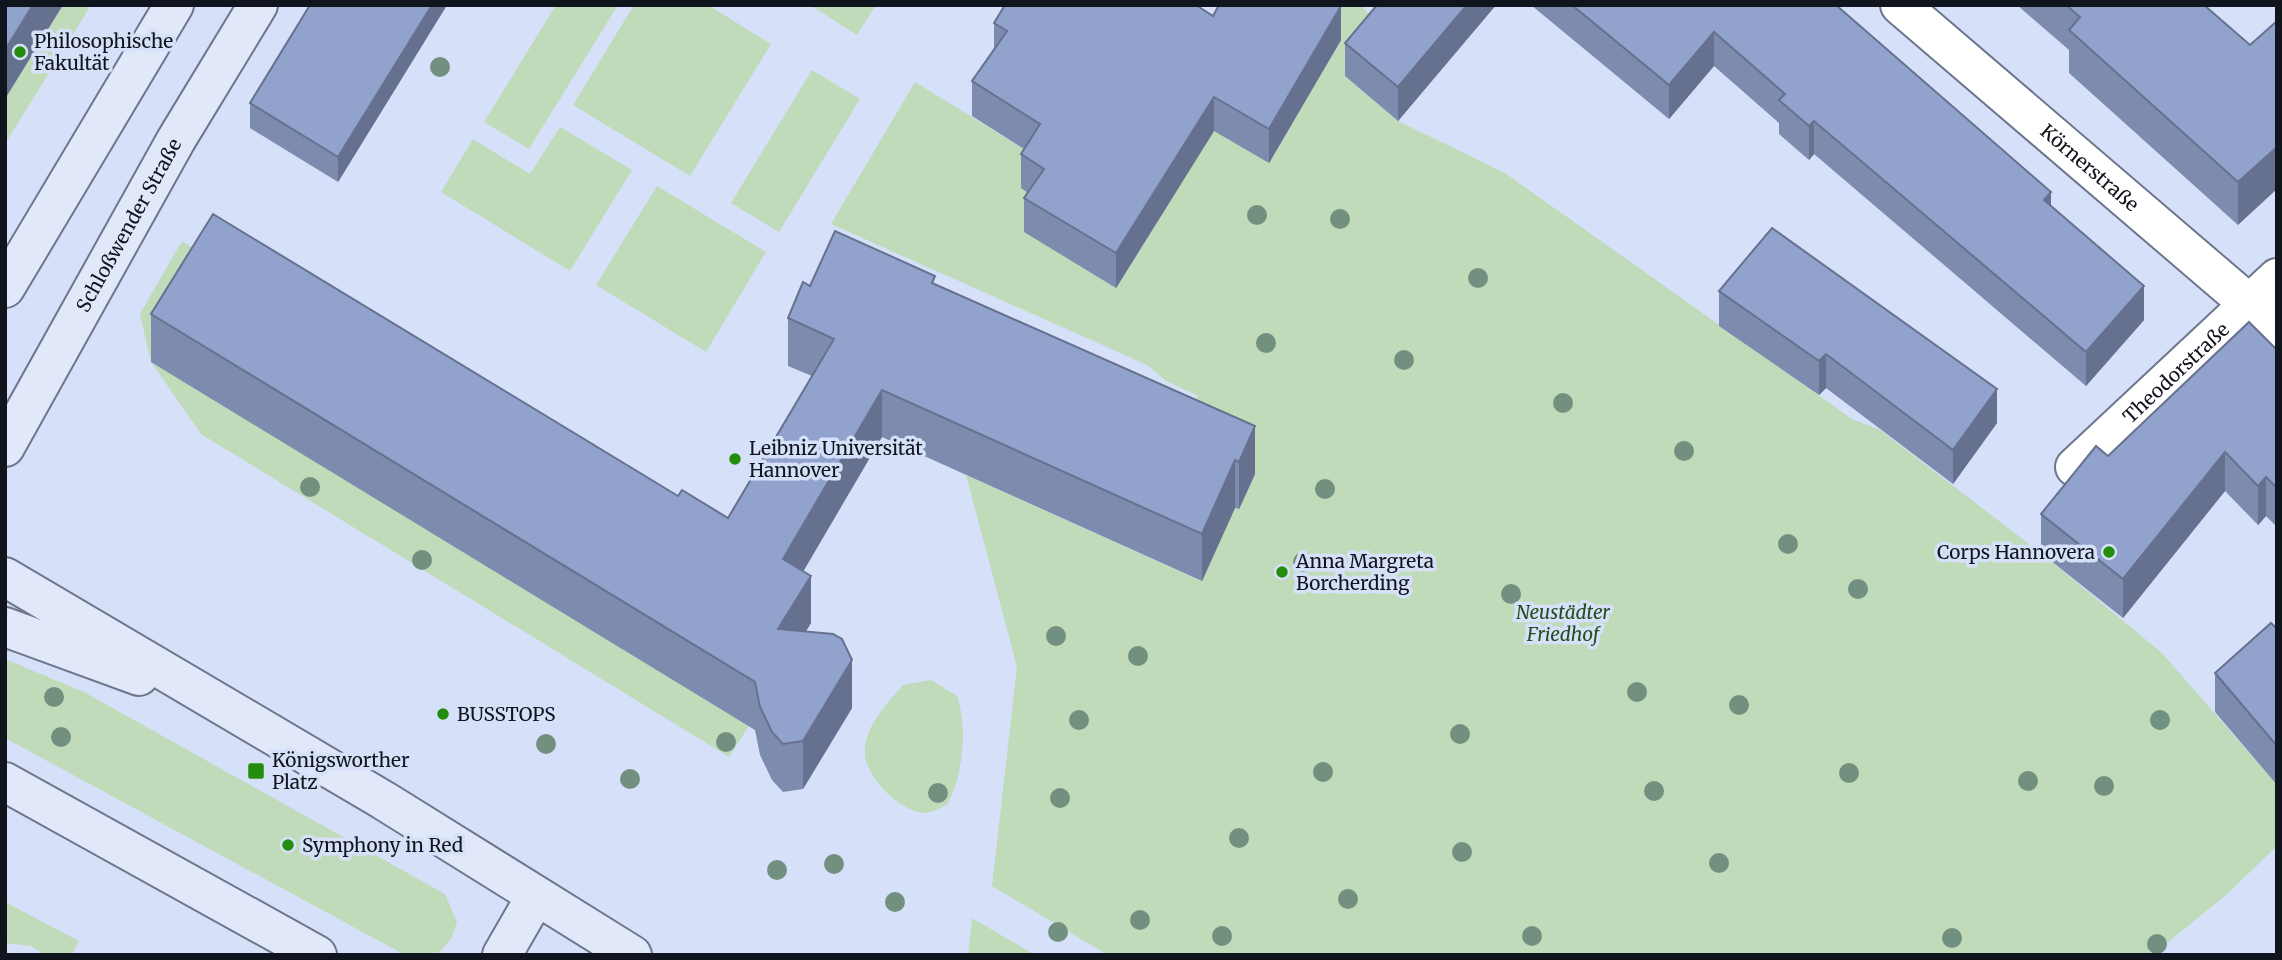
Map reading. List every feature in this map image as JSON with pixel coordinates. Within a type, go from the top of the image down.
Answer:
[{"type":"main road","points":[[5,288],[174,5]]},
{"type":"main road","name":"Schloßwender Straße","points":[[5,447],[176,140],[258,5]]},
{"type":"main road","points":[[5,577],[233,710],[632,955]]},
{"type":"main road","points":[[5,627],[233,710]]},
{"type":"main road","points":[[5,782],[235,912],[317,955]]},
{"type":"main road","points":[[502,955],[536,896]]},
{"type":"main road","points":[[235,912],[265,955]]},
{"type":"street","name":"Körnerstraße","points":[[1900,5],[2248,303],[2277,334]]},
{"type":"street","name":"Theodorstraße","points":[[2075,467],[2277,278]]},
{"type":"green space","points":[[63,5],[91,5],[5,144],[5,99]]},
{"type":"green space","points":[[556,5],[618,5],[529,149],[484,122]]},
{"type":"green space","points":[[634,5],[708,5],[771,44],[690,176],[573,105]]},
{"type":"green space","points":[[810,5],[876,5],[857,35]]},
{"type":"green space","name":"Neustädter Friedhof","points":[[1283,5],[1360,5],[1385,29],[1345,76],[1398,121],[1505,173],[1852,419],[1880,430],[2041,553],[2162,653],[2277,785],[2277,846],[2226,895],[2152,955],[1108,955],[992,886],[1017,667],[966,475],[1201,581],[1235,508],[1239,509],[1178,440],[1198,396],[1166,381],[1147,365],[831,224],[915,82],[1040,159]]},
{"type":"green space","points":[[812,70],[860,99],[779,232],[731,203]]},
{"type":"green space","points":[[560,127],[632,170],[570,271],[441,192],[473,139],[530,174]]},
{"type":"green space","points":[[657,186],[766,252],[706,352],[596,285]]},
{"type":"green space","points":[[182,241],[213,261],[749,726],[729,757],[201,434],[151,362],[140,314]]},
{"type":"green space","points":[[5,659],[84,692],[445,894],[457,922],[451,939],[440,952],[405,955],[5,738]]},
{"type":"green space","points":[[931,680],[957,696],[963,736],[957,780],[947,805],[927,813],[907,808],[887,793],[872,773],[865,754],[872,725],[903,685]]},
{"type":"green space","points":[[5,902],[79,941],[72,955],[45,955],[31,946],[5,943]]},
{"type":"green space","points":[[972,918],[1035,955],[968,955]]},
{"type":"building","points":[[5,5],[33,5],[5,50]]},
{"type":"building","points":[[310,5],[432,5],[338,157],[250,103]]},
{"type":"building","points":[[1005,5],[1196,5],[1213,16],[1219,5],[1341,6],[1269,129],[1214,97],[1116,253],[1024,198],[1044,169],[1021,154],[1040,124],[972,81],[1007,31],[994,23]]},
{"type":"building","points":[[1377,5],[1467,5],[1398,87],[1345,43]]},
{"type":"building","points":[[1572,5],[1836,5],[2051,192],[2044,200],[2144,286],[2086,352],[1814,121],[1809,126],[1779,100],[1785,94],[1714,32],[1669,85]]},
{"type":"building","points":[[2066,5],[2204,5],[2250,45],[2277,21],[2277,147],[2238,182],[2069,30],[2080,17]]},
{"type":"building","points":[[213,214],[678,496],[682,490],[728,518],[834,339],[788,318],[803,282],[810,286],[835,231],[935,276],[932,283],[1255,426],[1239,462],[1235,460],[1202,534],[882,390],[783,559],[811,576],[778,629],[833,634],[842,639],[852,660],[803,741],[783,744],[772,732],[760,707],[755,682],[151,314]]},
{"type":"building","points":[[1772,228],[1997,389],[1953,450],[1826,354],[1819,361],[1719,291]]},
{"type":"building","points":[[2249,322],[2277,350],[2277,488],[2266,477],[2258,486],[2225,452],[2123,579],[2041,514],[2096,446],[2108,456]]},
{"type":"building","points":[[2271,623],[2277,629],[2277,746],[2215,673]]},
{"type":"place","name":"Philosophische Fakultät","points":[[20,52]]},
{"type":"place","name":"Leibniz Universität Hannover","points":[[735,459]]},
{"type":"place","name":"Corps Hannovera","points":[[2109,552]]},
{"type":"place","name":"Anna Margreta Borcherding","points":[[1282,572]]},
{"type":"place","name":"BUSSTOPS","points":[[443,714]]},
{"type":"place","name":"Königsworther Platz","points":[[256,771]]},
{"type":"place","name":"Symphony in Red","points":[[288,845]]}]
